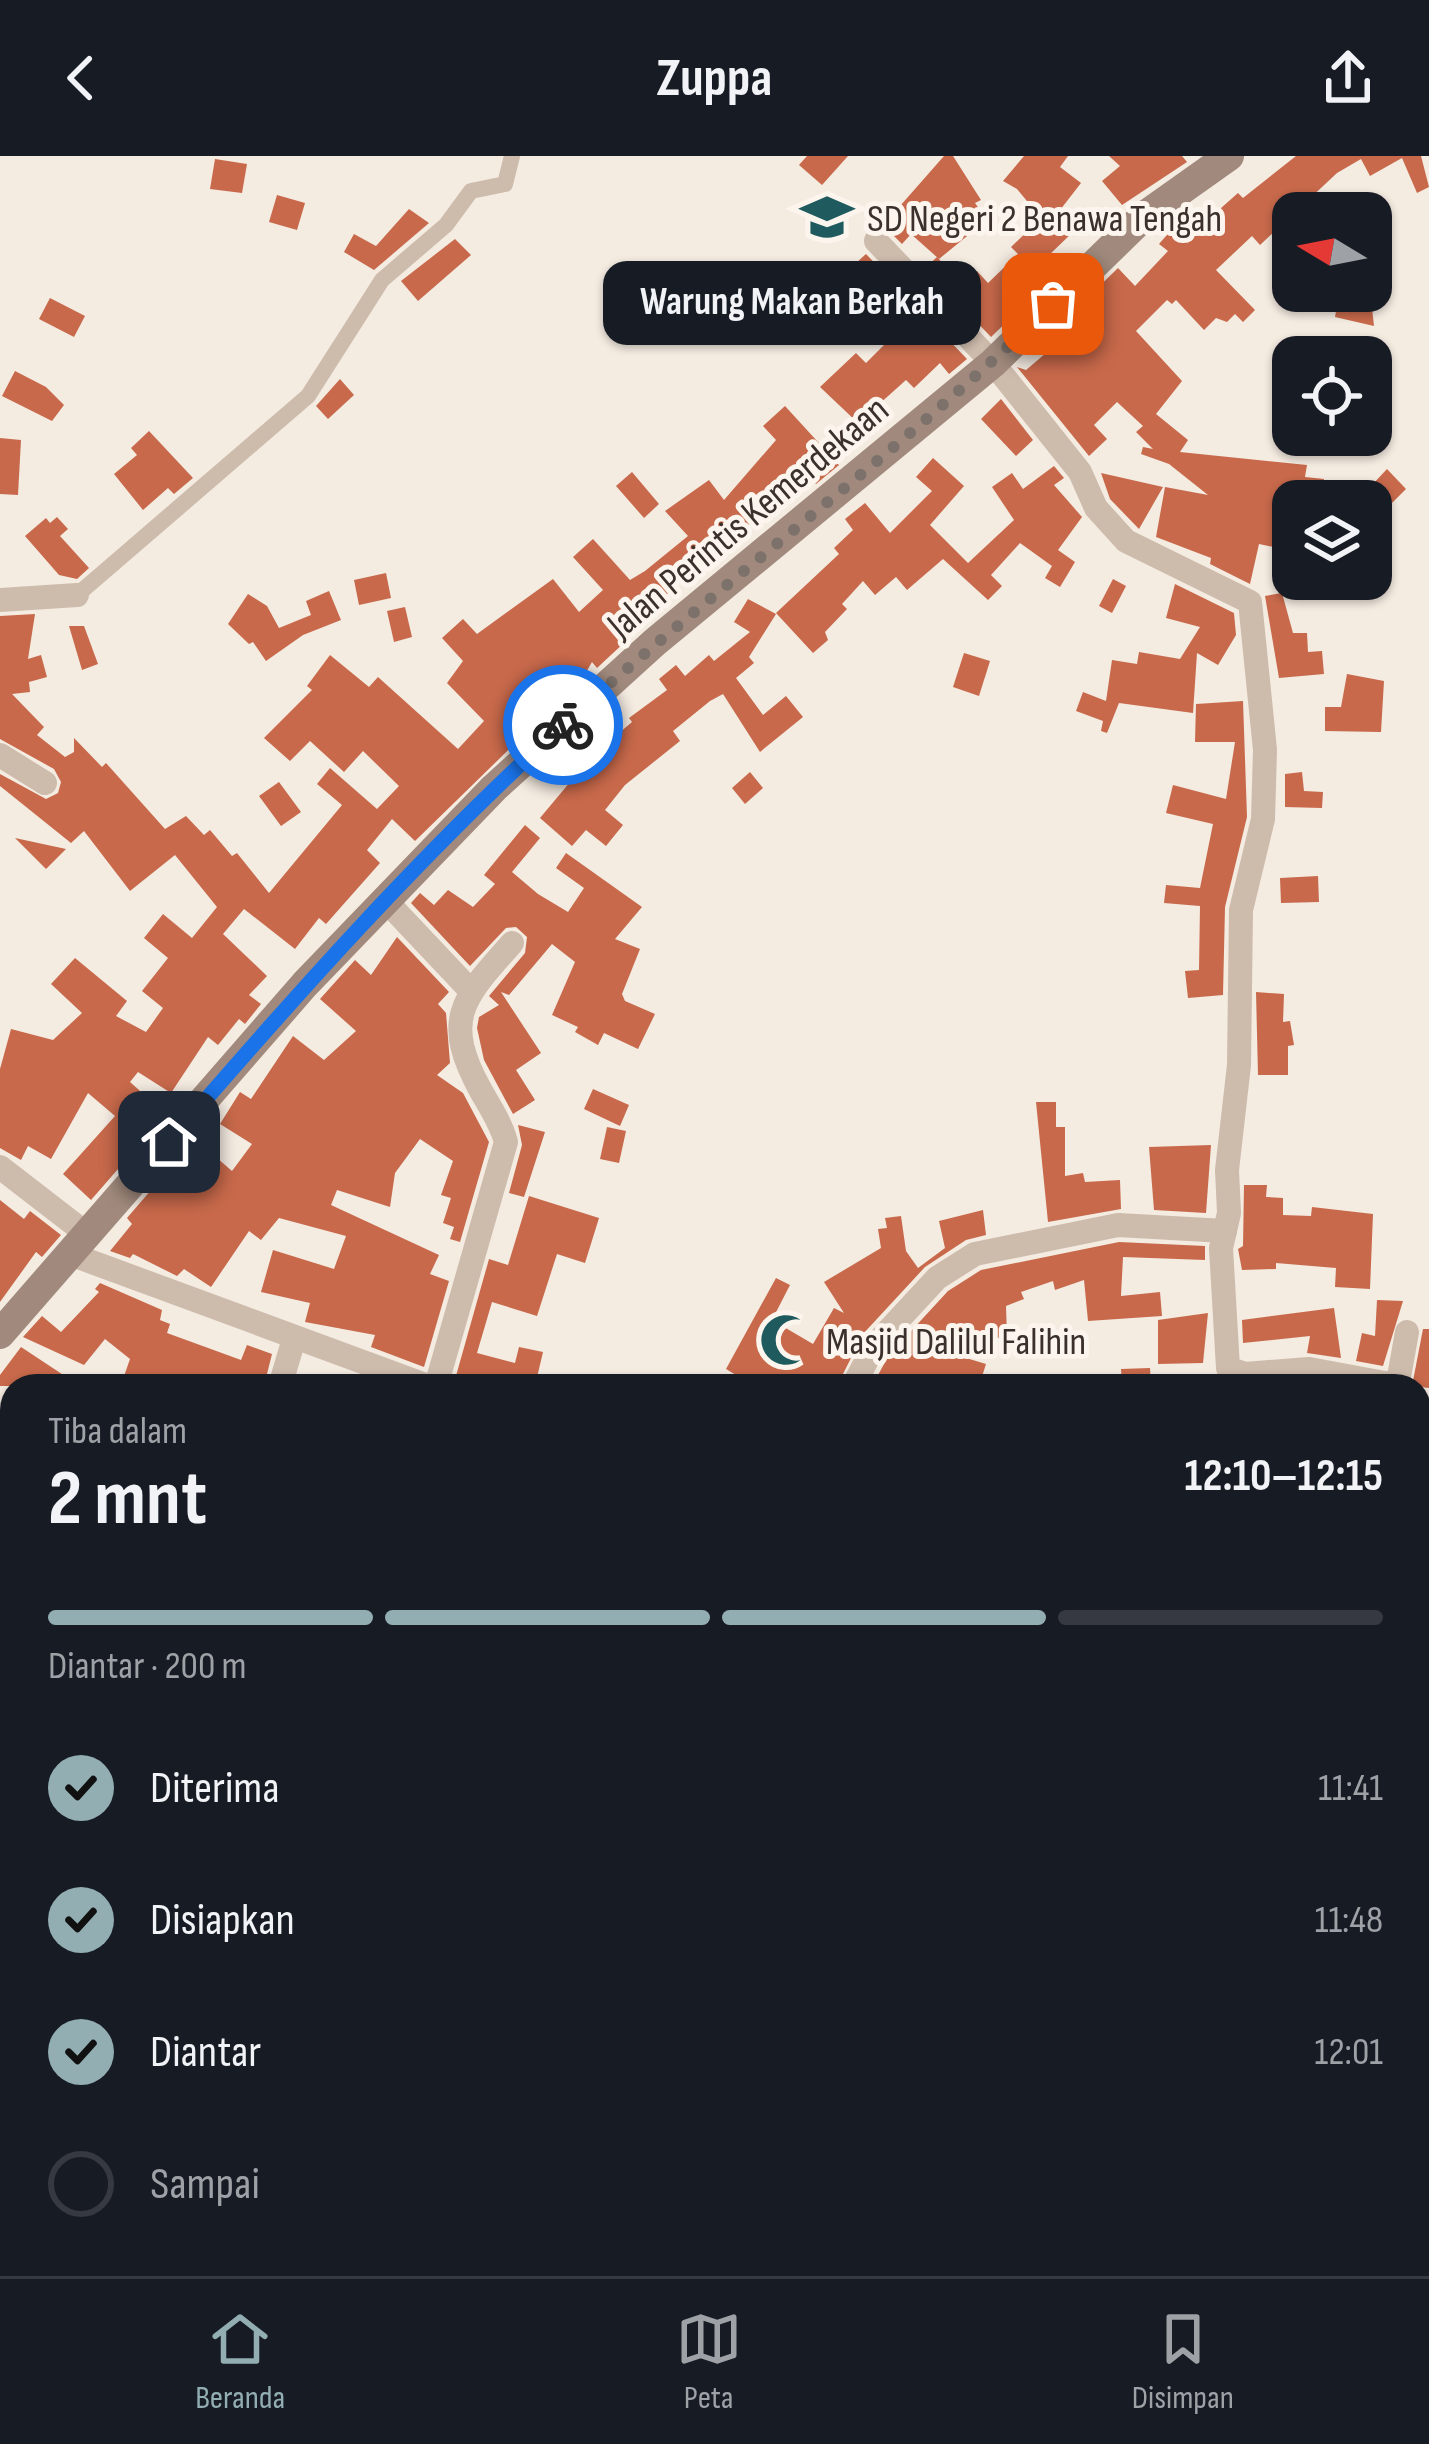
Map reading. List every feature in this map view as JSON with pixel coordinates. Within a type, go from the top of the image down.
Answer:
[{"type":"main road","name":"Jalan Perintis Kemerdekaan","points":[[5,1318],[79,1244],[305,984],[494,788],[655,642],[993,363],[1143,217],[1228,156]]},
{"type":"street","points":[[0,600],[77,595],[308,396],[382,280],[446,225],[471,190],[506,184],[512,156]]},
{"type":"street","points":[[876,241],[993,363],[1079,472],[1096,508],[1126,541],[1242,596],[1253,610],[1265,749],[1263,819],[1240,910],[1239,1065],[1222,1268],[1228,1368],[1233,1372],[1309,1369],[1336,1374]]},
{"type":"street","points":[[0,755],[45,783]]},
{"type":"street","points":[[386,901],[470,990]]},
{"type":"street","points":[[436,1374],[506,1142],[458,1038],[470,990],[512,943]]},
{"type":"street","points":[[0,1167],[79,1244],[294,1339],[397,1374]]},
{"type":"street","points":[[858,1374],[864,1360],[937,1278],[975,1255],[1118,1226],[1225,1231]]},
{"type":"street","points":[[1400,1374],[1407,1332]]},
{"type":"street","points":[[284,1374],[294,1339]]},
{"type":"building","points":[[807,156],[848,156],[822,185],[799,165]]},
{"type":"building","points":[[944,156],[953,156],[981,200],[975,203],[980,210],[964,221],[972,232],[939,259],[911,234],[902,244],[889,231],[899,219],[893,214]]},
{"type":"building","points":[[1024,156],[1068,156],[1060,167],[1081,183],[1057,214],[1073,232],[1046,258],[1055,268],[1038,283],[1042,288],[991,337],[925,268],[937,257],[963,285],[977,271],[988,283],[1018,254],[1011,247],[1041,218],[1017,189],[1003,181]]},
{"type":"building","points":[[1109,156],[1182,156],[1187,162],[1122,205],[1102,181],[1120,166]]},
{"type":"building","points":[[1296,156],[1421,156],[1429,187],[1417,193],[1402,158],[1370,176],[1361,159],[1317,192],[1272,192],[1272,234],[1260,245],[1252,236],[1216,270],[1255,310],[1243,322],[1235,314],[1227,322],[1216,318],[1204,330],[1176,300],[1172,304],[1167,300],[1136,331],[1182,381],[1156,414],[1188,440],[1180,452],[1307,465],[1305,477],[1324,479],[1272,480],[1272,547],[1259,544],[1250,584],[1210,564],[1211,558],[1156,537],[1165,487],[1208,495],[1169,464],[1141,454],[1143,447],[1153,449],[1136,432],[1143,426],[1117,402],[1094,425],[1107,439],[1089,456],[1017,367],[1026,370],[1072,331],[1092,311],[1083,302],[1118,268],[1135,286],[1168,251],[1159,244],[1173,228],[1186,239],[1238,193],[1243,198]]},
{"type":"building","points":[[215,159],[247,164],[242,193],[210,189]]},
{"type":"building","points":[[277,195],[305,203],[297,230],[269,222]]},
{"type":"building","points":[[409,209],[429,223],[374,270],[344,252],[354,234],[376,246]]},
{"type":"building","points":[[455,239],[471,255],[418,301],[401,281]]},
{"type":"building","points":[[866,254],[967,359],[949,374],[940,363],[914,388],[906,380],[858,423],[820,387],[856,353],[866,363],[903,326],[865,284],[838,308],[824,292]]},
{"type":"building","points":[[50,298],[85,316],[74,337],[39,319]]},
{"type":"building","points":[[1336,312],[1372,312],[1374,326],[1335,317]]},
{"type":"building","points":[[15,371],[46,387],[64,405],[52,421],[2,396]]},
{"type":"building","points":[[340,379],[354,395],[328,419],[316,406]]},
{"type":"building","points":[[1001,399],[1033,440],[1016,456],[981,419]]},
{"type":"building","points":[[785,406],[839,465],[816,484],[800,467],[715,564],[708,556],[650,610],[654,615],[597,668],[592,662],[581,681],[561,696],[552,686],[526,712],[536,723],[415,841],[392,819],[367,850],[380,863],[326,924],[319,918],[295,949],[244,909],[223,934],[267,976],[249,995],[261,1004],[245,1024],[239,1019],[218,1045],[208,1037],[171,1093],[138,1072],[130,1082],[166,1114],[91,1200],[63,1174],[115,1116],[88,1093],[51,1159],[28,1146],[21,1160],[0,1148],[0,1069],[11,1029],[53,1040],[82,1013],[51,984],[75,958],[127,1001],[116,1016],[146,1032],[163,1008],[142,991],[168,958],[144,938],[163,914],[192,938],[217,907],[175,855],[130,891],[84,831],[71,843],[0,786],[0,774],[46,799],[58,793],[61,782],[54,769],[0,739],[0,616],[35,614],[28,659],[41,655],[47,677],[29,682],[30,692],[12,694],[44,727],[37,735],[65,757],[74,752],[74,738],[102,767],[106,763],[165,829],[186,816],[204,835],[210,830],[232,856],[237,853],[269,893],[342,805],[317,784],[330,768],[377,809],[399,786],[363,751],[344,772],[310,741],[290,761],[264,738],[312,690],[307,686],[330,655],[369,687],[378,677],[458,749],[484,721],[447,683],[463,661],[442,638],[463,619],[477,634],[553,579],[579,612],[603,590],[573,557],[593,539],[630,580],[645,571],[688,536],[665,511],[709,480],[724,500],[776,440],[763,426]]},
{"type":"building","points":[[149,431],[193,478],[174,494],[168,488],[143,510],[114,474],[137,455],[131,448]]},
{"type":"building","points":[[0,438],[21,440],[18,495],[0,494]]},
{"type":"building","points":[[933,458],[964,486],[930,525],[968,563],[1014,520],[992,487],[1012,473],[1023,489],[1054,466],[1064,478],[1054,485],[1082,517],[1058,550],[1075,562],[1060,587],[1045,578],[1052,566],[1020,543],[991,575],[1002,586],[988,600],[943,559],[907,590],[896,577],[875,595],[863,581],[842,604],[847,609],[825,632],[828,640],[813,653],[776,613],[839,554],[834,548],[853,530],[845,519],[865,503],[890,533],[932,491],[916,477]]},
{"type":"building","points":[[1387,469],[1406,489],[1392,503],[1392,480],[1377,480]]},
{"type":"building","points":[[632,472],[659,504],[644,518],[616,486]]},
{"type":"building","points":[[1101,473],[1163,487],[1139,529],[1110,499]]},
{"type":"building","points":[[57,517],[68,529],[60,536],[89,568],[77,579],[59,575],[25,536],[46,518],[50,523]]},
{"type":"building","points":[[386,573],[391,598],[359,605],[354,580]]},
{"type":"building","points":[[1113,579],[1126,586],[1112,613],[1099,606]]},
{"type":"building","points":[[1175,584],[1234,613],[1236,635],[1218,665],[1197,653],[1193,713],[1119,703],[1107,733],[1101,731],[1103,721],[1076,711],[1083,692],[1106,701],[1112,660],[1137,664],[1139,652],[1180,659],[1200,627],[1166,618]]},
{"type":"building","points":[[329,591],[341,620],[303,635],[266,661],[253,642],[249,644],[228,624],[248,594],[267,606],[279,628],[311,615],[306,601]]},
{"type":"building","points":[[1265,596],[1284,600],[1293,633],[1307,633],[1308,652],[1322,651],[1324,674],[1279,678]]},
{"type":"building","points":[[748,599],[776,614],[749,657],[754,663],[736,678],[763,715],[786,696],[803,717],[760,752],[723,694],[710,701],[673,731],[680,741],[625,785],[605,810],[623,825],[606,846],[586,830],[572,846],[540,818],[591,757],[632,722],[629,718],[667,690],[659,679],[676,665],[685,676],[709,655],[714,661],[750,632],[734,622]]},
{"type":"building","points":[[405,607],[412,637],[394,642],[387,611]]},
{"type":"building","points":[[69,626],[84,626],[98,664],[82,670]]},
{"type":"building","points":[[964,653],[990,661],[979,696],[953,687]]},
{"type":"building","points":[[1347,674],[1384,681],[1381,732],[1325,731],[1325,707],[1341,707]]},
{"type":"building","points":[[1243,701],[1247,817],[1225,907],[1223,995],[1188,998],[1185,971],[1199,970],[1200,906],[1164,903],[1166,885],[1200,888],[1213,824],[1166,813],[1173,785],[1226,799],[1235,742],[1195,742],[1196,704]]},
{"type":"building","points":[[750,772],[763,788],[745,804],[732,788]]},
{"type":"building","points":[[1302,772],[1304,791],[1323,792],[1322,808],[1285,807],[1285,774]]},
{"type":"building","points":[[279,782],[301,812],[281,826],[259,796]]},
{"type":"building","points":[[525,825],[540,838],[512,872],[538,894],[568,912],[584,888],[556,868],[566,853],[642,907],[615,939],[640,949],[622,994],[625,1001],[655,1014],[638,1049],[604,1033],[598,1045],[575,1032],[578,1027],[552,1015],[575,962],[552,944],[509,995],[501,992],[541,1053],[516,1070],[535,1100],[513,1114],[484,1060],[477,1028],[479,1017],[499,1005],[489,996],[525,953],[527,937],[516,927],[506,928],[470,966],[411,903],[420,893],[434,905],[448,890],[473,907],[495,884],[484,875]]},
{"type":"building","points":[[15,838],[66,849],[46,869]]},
{"type":"building","points":[[1318,876],[1319,902],[1281,903],[1280,878]]},
{"type":"building","points":[[397,937],[449,992],[438,1004],[446,1013],[450,1063],[437,1075],[463,1093],[489,1142],[460,1242],[450,1239],[454,1227],[443,1223],[451,1198],[441,1195],[453,1161],[420,1139],[395,1173],[390,1207],[337,1190],[331,1205],[439,1255],[430,1274],[449,1281],[424,1367],[371,1347],[375,1335],[305,1322],[310,1303],[261,1292],[273,1250],[334,1269],[346,1236],[279,1218],[261,1240],[249,1231],[211,1287],[184,1269],[177,1276],[133,1254],[130,1258],[110,1251],[132,1224],[127,1218],[195,1139],[232,1171],[252,1144],[220,1124],[240,1092],[251,1099],[293,1036],[324,1060],[356,1031],[320,999],[355,960],[371,975]]},
{"type":"building","points":[[1256,992],[1284,994],[1283,1022],[1290,1021],[1294,1045],[1288,1046],[1288,1075],[1258,1075]]},
{"type":"building","points":[[593,1089],[629,1105],[620,1126],[584,1109]]},
{"type":"building","points":[[1036,1102],[1056,1102],[1056,1127],[1065,1127],[1065,1176],[1083,1173],[1085,1182],[1120,1180],[1121,1209],[1048,1222]]},
{"type":"building","points":[[518,1125],[545,1132],[524,1197],[509,1193],[522,1145]]},
{"type":"building","points":[[607,1127],[626,1131],[619,1163],[600,1159]]},
{"type":"building","points":[[1211,1145],[1206,1213],[1154,1210],[1149,1147]]},
{"type":"building","points":[[1244,1185],[1267,1185],[1266,1197],[1283,1198],[1283,1215],[1311,1216],[1312,1207],[1373,1214],[1370,1289],[1335,1287],[1336,1268],[1276,1263],[1276,1269],[1242,1270],[1238,1249],[1243,1246]]},
{"type":"building","points":[[529,1196],[599,1218],[585,1263],[557,1254],[537,1316],[492,1302],[477,1353],[515,1363],[519,1347],[543,1352],[538,1374],[457,1374],[489,1259],[508,1265]]},
{"type":"building","points":[[0,1200],[24,1219],[30,1211],[61,1235],[42,1257],[36,1252],[0,1302]]},
{"type":"building","points":[[983,1210],[986,1235],[966,1240],[925,1267],[863,1334],[843,1374],[734,1374],[726,1369],[776,1278],[790,1285],[772,1320],[813,1344],[834,1308],[844,1313],[824,1282],[881,1248],[878,1229],[887,1228],[885,1218],[901,1216],[906,1251],[918,1268],[945,1248],[939,1221]]},
{"type":"building","points":[[1119,1242],[1205,1246],[1205,1260],[1123,1257],[1121,1296],[1160,1292],[1162,1316],[1088,1321],[1084,1280],[1055,1290],[1053,1281],[1021,1292],[1024,1299],[1006,1306],[1007,1337],[923,1345],[986,1364],[983,1374],[879,1374],[889,1355],[948,1291],[981,1270]]},
{"type":"building","points":[[100,1283],[162,1310],[160,1320],[170,1324],[167,1333],[241,1360],[247,1345],[272,1354],[267,1374],[125,1374],[130,1359],[105,1339],[84,1365],[23,1337],[42,1316],[61,1332],[99,1292],[95,1289]]},
{"type":"building","points":[[1377,1300],[1403,1301],[1383,1366],[1356,1361],[1362,1333],[1375,1336]]},
{"type":"building","points":[[1334,1308],[1341,1358],[1307,1353],[1310,1336],[1243,1343],[1242,1320]]},
{"type":"building","points":[[1208,1313],[1203,1363],[1158,1364],[1158,1320]]},
{"type":"building","points":[[1423,1329],[1429,1329],[1429,1374],[1414,1374]]},
{"type":"building","points":[[21,1347],[62,1374],[1,1374]]},
{"type":"building","points":[[1150,1368],[1150,1374],[1121,1374],[1121,1369]]},
{"type":"way so far","points":[[563,725],[655,642],[993,363],[1053,304]]},
{"type":"place","name":"SD Negeri 2 Benawa Tengah","points":[[827,217]]},
{"type":"place","name":"Warung Makan Berkah","points":[[1053,304]]},
{"type":"place","name":"Masjid Dalilul Falihin","points":[[786,1340]]},
{"type":"route","points":[[169,1142],[305,984],[494,788],[563,725]]}]
